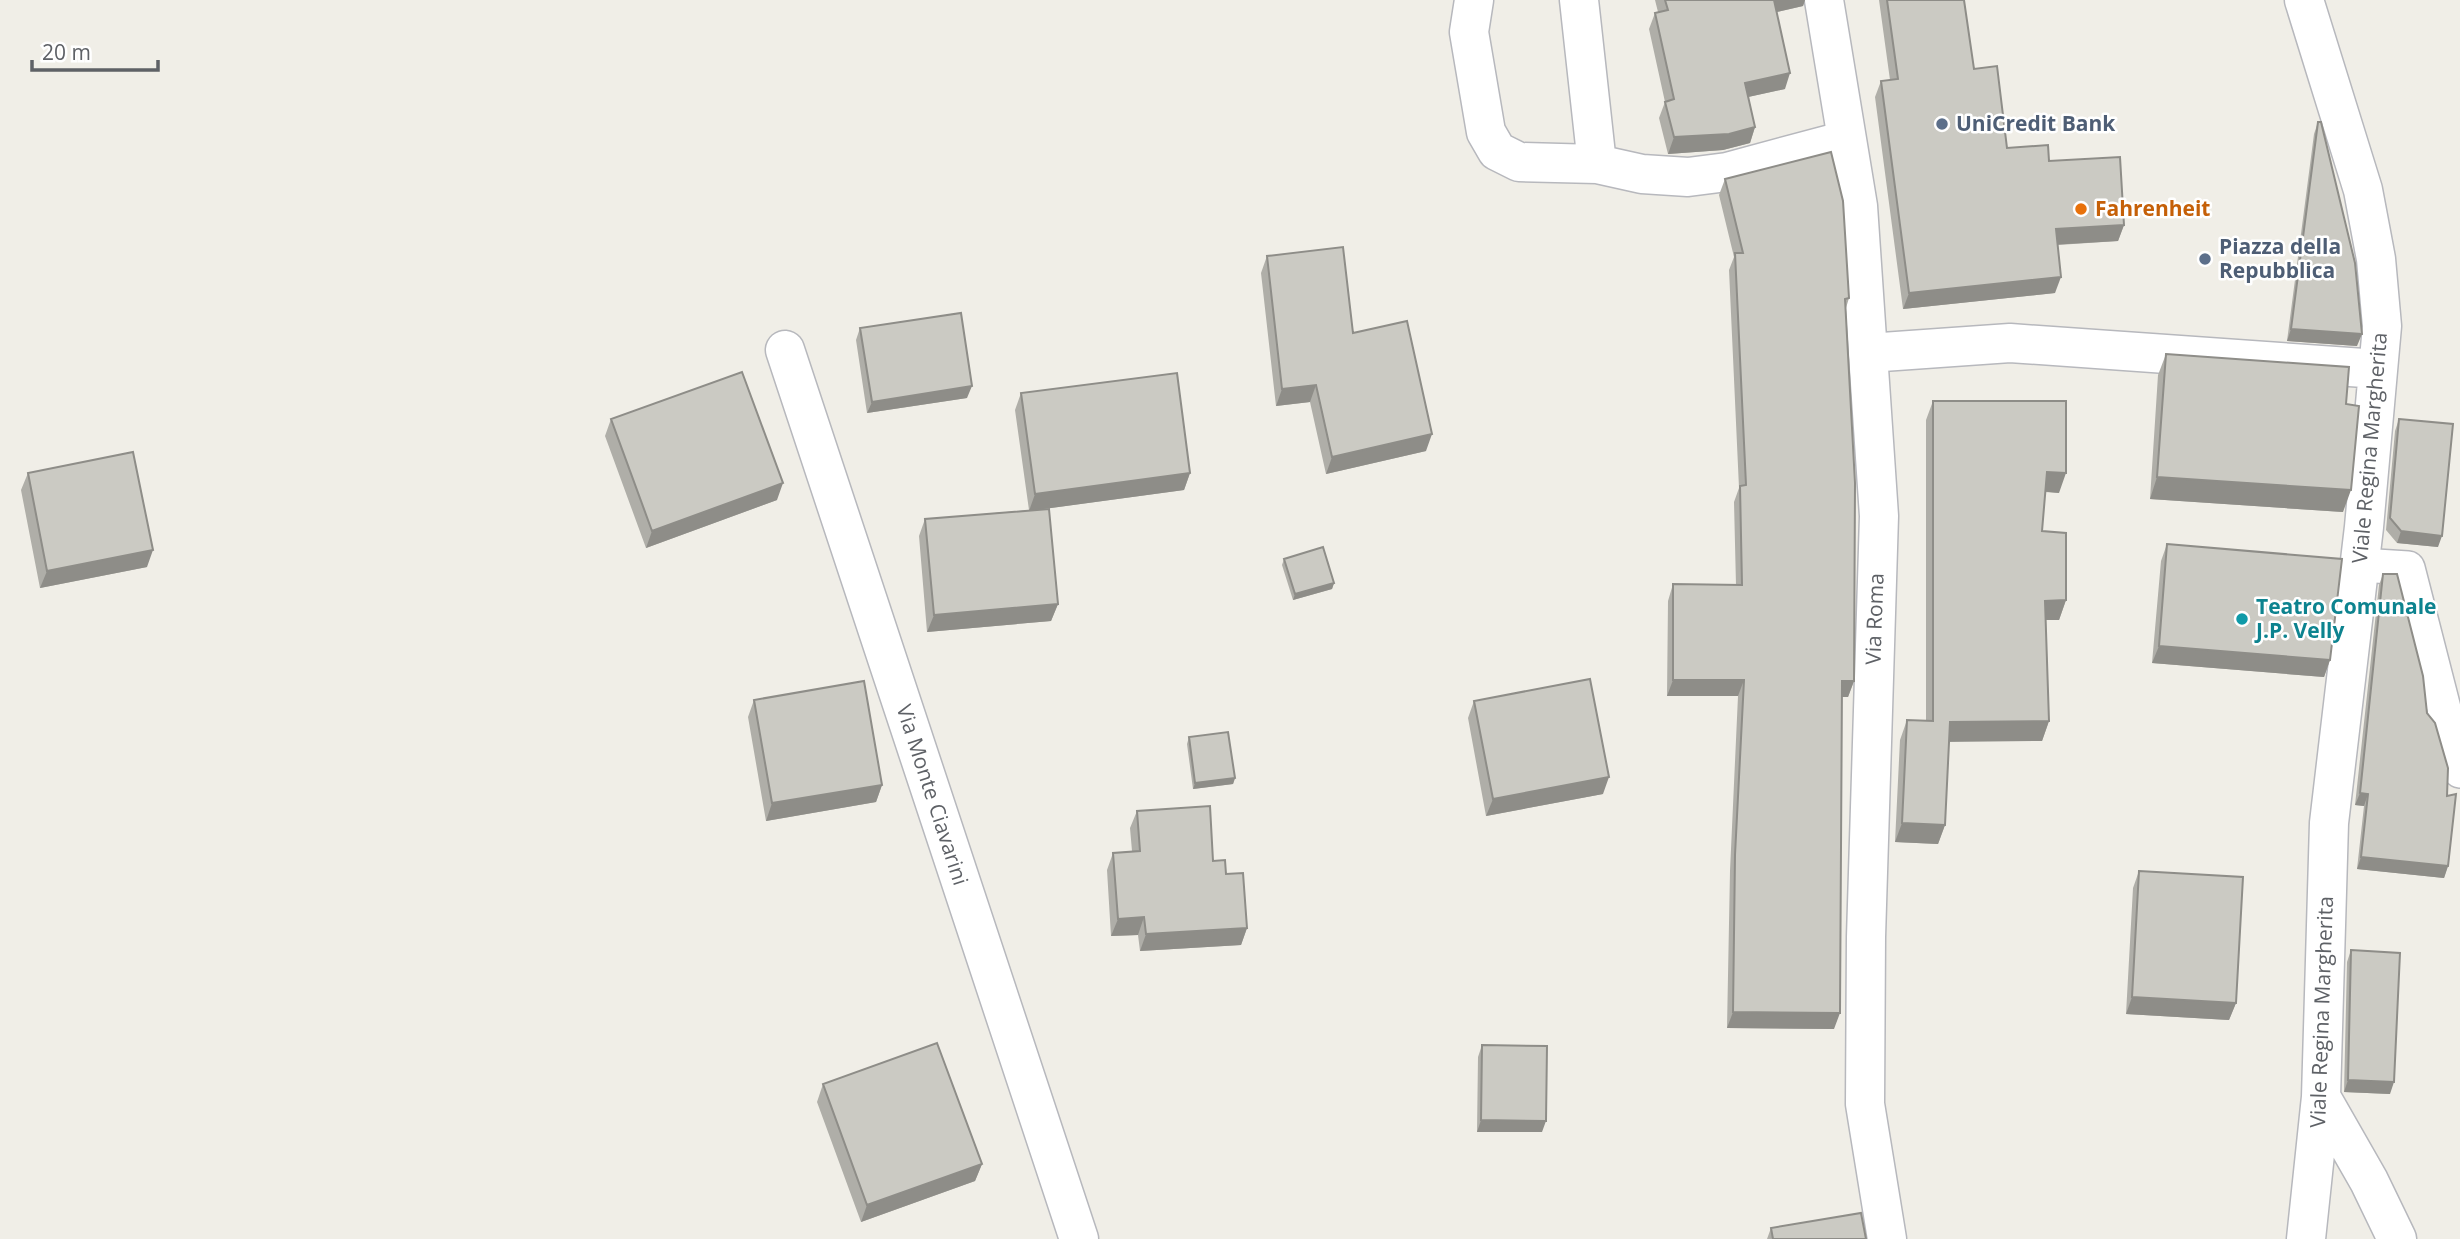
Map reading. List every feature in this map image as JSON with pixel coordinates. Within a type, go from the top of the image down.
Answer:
[{"type":"street","points":[[1474,0],[1469,32],[1486,132],[1497,151],[1519,162],[1597,164],[1671,177],[1707,176],[1846,140]]},
{"type":"street","points":[[1579,0],[1597,164]]},
{"type":"street","name":"Via Roma","points":[[1824,0],[1858,206],[1879,516],[1866,937],[1865,1104],[1887,1239]]},
{"type":"street","name":"Viale Regina Margherita","points":[[2304,0],[2363,190],[2376,259],[2382,326],[2360,565],[2329,823],[2321,1097],[2306,1239]]},
{"type":"street","points":[[1868,353],[2010,343],[2378,369]]},
{"type":"street","name":"Via Monte Ciavarini","points":[[785,350],[1079,1239]]},
{"type":"street","points":[[2360,565],[2408,568],[2460,771]]},
{"type":"street","points":[[2321,1097],[2369,1181],[2397,1239]]},
{"type":"building","points":[[1665,0],[1774,0],[1790,73],[1745,83],[1755,127],[1729,134],[1674,137],[1665,102],[1674,99],[1655,13],[1668,10]]},
{"type":"building","points":[[1887,0],[1964,0],[1974,69],[1997,66],[2007,148],[2048,145],[2049,161],[2120,157],[2124,225],[2056,229],[2061,277],[1909,293],[1881,81],[1898,79]]},
{"type":"building","points":[[2318,122],[2321,122],[2355,263],[2362,334],[2291,329]]},
{"type":"building","points":[[1831,152],[1843,201],[1849,298],[1845,299],[1855,483],[1854,681],[1842,681],[1840,1013],[1733,1012],[1735,855],[1744,680],[1673,680],[1673,584],[1742,585],[1740,486],[1746,485],[1735,253],[1743,253],[1725,179]]},
{"type":"building","points":[[1343,247],[1353,333],[1407,321],[1432,434],[1332,457],[1316,385],[1282,389],[1267,256]]},
{"type":"building","points":[[961,313],[972,386],[872,402],[860,328]]},
{"type":"building","points":[[2166,354],[2349,367],[2346,404],[2359,406],[2351,490],[2157,477]]},
{"type":"building","points":[[742,372],[783,483],[652,531],[611,419]]},
{"type":"building","points":[[1177,373],[1190,473],[1035,494],[1021,393]]},
{"type":"building","points":[[1933,401],[2066,401],[2066,473],[2047,472],[2042,531],[2066,533],[2066,600],[2045,601],[2049,721],[1950,722],[1945,825],[1902,823],[1907,720],[1933,721]]},
{"type":"building","points":[[2399,419],[2453,424],[2442,536],[2401,531],[2390,518]]},
{"type":"building","points":[[133,452],[153,550],[47,571],[28,473]]},
{"type":"building","points":[[1049,509],[1058,604],[934,615],[925,519]]},
{"type":"building","name":"Teatro Comunale J.P. Velly","points":[[2167,544],[2342,559],[2330,660],[2159,646]]},
{"type":"building","points":[[1323,547],[1334,583],[1295,594],[1284,559]]},
{"type":"building","points":[[2383,574],[2397,574],[2423,676],[2427,713],[2435,723],[2448,768],[2447,796],[2456,794],[2448,866],[2361,857],[2368,794],[2360,793]]},
{"type":"building","points":[[1590,679],[1609,777],[1493,799],[1474,701]]},
{"type":"building","points":[[864,681],[882,785],[772,803],[754,700]]},
{"type":"building","points":[[1228,732],[1235,778],[1195,783],[1189,737]]},
{"type":"building","points":[[1210,806],[1213,861],[1225,860],[1226,874],[1243,873],[1247,928],[1146,934],[1144,917],[1118,919],[1113,853],[1140,851],[1137,811]]},
{"type":"building","points":[[2139,871],[2243,877],[2236,1003],[2132,997]]},
{"type":"building","points":[[2351,950],[2400,953],[2394,1082],[2348,1080]]},
{"type":"building","points":[[937,1043],[982,1164],[867,1205],[823,1084]]},
{"type":"building","points":[[1482,1045],[1547,1046],[1546,1121],[1481,1120]]},
{"type":"building","points":[[1861,1213],[1866,1239],[1773,1239],[1771,1228]]},
{"type":"place","name":"UniCredit Bank","points":[[1942,124]]},
{"type":"place","name":"Fahrenheit","points":[[2081,209]]},
{"type":"place","name":"Piazza della Repubblica","points":[[2205,259]]},
{"type":"place","name":"Teatro Comunale J.P. Velly","points":[[2242,619]]}]
